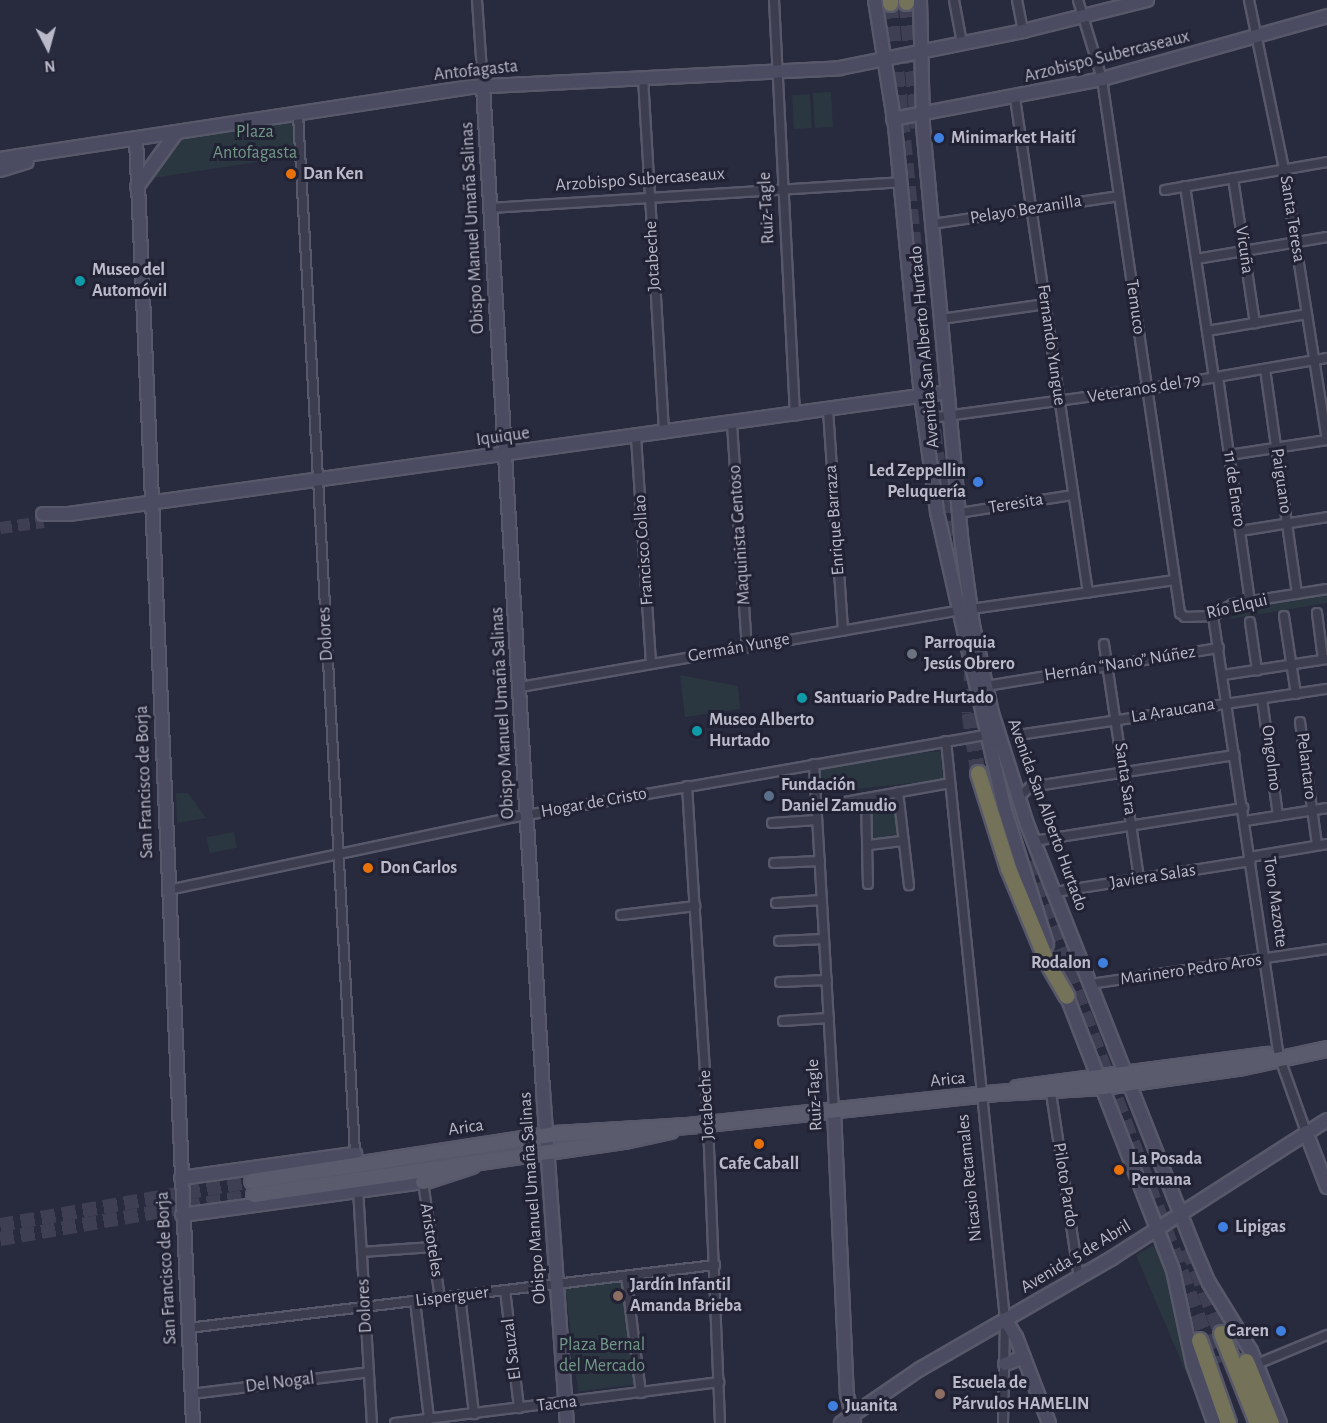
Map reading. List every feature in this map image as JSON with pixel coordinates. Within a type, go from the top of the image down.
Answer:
[{"type":"highway","points":[[978,773],[1008,868],[1043,955],[1066,996]]},
{"type":"highway","points":[[1221,1333],[1257,1423]]},
{"type":"highway","points":[[1199,1340],[1228,1423]]},
{"type":"highway","points":[[1251,1362],[1271,1423]]},
{"type":"highway","points":[[1216,1364],[1239,1423]]},
{"type":"main road","name":"Arica","points":[[687,1126],[625,1142],[253,1188],[459,1147],[546,1135],[687,1126],[980,1095],[1128,1078],[1250,1056],[1279,1056],[1327,1049]]},
{"type":"main road","name":"Arica","points":[[997,1093],[1052,1093],[1101,1081]]},
{"type":"main road","points":[[355,1154],[459,1147]]},
{"type":"main road","points":[[423,1182],[488,1159]]},
{"type":"street","name":"Obispo Manuel Umaña Salinas","points":[[477,0],[546,1135],[567,1423]]},
{"type":"street","name":"Ruiz-Tagle","points":[[774,0],[795,414]]},
{"type":"street","points":[[954,0],[962,43]]},
{"type":"street","points":[[1017,0],[1023,31]]},
{"type":"street","name":"Temuco","points":[[1078,0],[1102,79],[1182,616]]},
{"type":"street","name":"Santa Teresa","points":[[1249,0],[1259,36],[1284,169],[1327,440]]},
{"type":"street","name":"Avenida San Alberto Hurtado","points":[[885,1],[882,59],[894,119],[921,396],[937,512],[1018,798],[1034,841],[1209,1283],[1280,1423]]},
{"type":"street","name":"Avenida San Alberto Hurtado","points":[[910,1],[923,51],[922,116],[959,513],[965,609],[987,735],[1020,866],[1066,996],[1177,1280],[1193,1364],[1214,1423]]},
{"type":"street","name":"Antofagasta","points":[[0,159],[36,157],[136,139],[483,86],[778,72],[861,65],[1023,31],[1140,1]]},
{"type":"street","name":"Arzobispo Subercaseaux","points":[[894,119],[1016,98],[1102,79],[1327,16]]},
{"type":"street","points":[[861,65],[885,74]]},
{"type":"street","name":"Jotabeche","points":[[643,78],[664,433]]},
{"type":"street","name":"Fernando Yungue","points":[[1016,98],[1088,592]]},
{"type":"street","name":"Dolores","points":[[298,114],[355,1154]]},
{"type":"street","points":[[136,189],[176,133]]},
{"type":"street","name":"San Francisco de Borja","points":[[136,139],[136,189],[193,1423]]},
{"type":"street","name":"Antofagasta","points":[[0,170],[36,157]]},
{"type":"street","points":[[1165,190],[1327,162]]},
{"type":"street","name":"Vicuña","points":[[1233,178],[1255,323]]},
{"type":"street","name":"Arzobispo Subercaseaux","points":[[490,208],[900,182]]},
{"type":"street","name":"11 de Enero","points":[[1185,186],[1229,455],[1250,602]]},
{"type":"street","name":"Pelayo Bezanilla","points":[[932,224],[1119,195]]},
{"type":"street","points":[[1196,259],[1327,237]]},
{"type":"street","points":[[941,320],[1046,304]]},
{"type":"street","points":[[1207,331],[1307,314]]},
{"type":"street","name":"Veteranos del 79","points":[[924,419],[1147,389],[1327,358]]},
{"type":"street","name":"Paiguano","points":[[1265,369],[1297,594]]},
{"type":"street","name":"Iquique","points":[[44,518],[732,424],[948,392]]},
{"type":"street","name":"Enrique Barraza","points":[[828,410],[843,630]]},
{"type":"street","name":"Maquinista Gentoso","points":[[732,424],[747,647]]},
{"type":"street","name":"Francisco Collao","points":[[636,437],[651,664]]},
{"type":"street","points":[[1229,455],[1327,440]]},
{"type":"street","name":"Teresita","points":[[959,513],[1073,495]]},
{"type":"street","points":[[1240,531],[1327,517]]},
{"type":"street","name":"Germán Yunge","points":[[520,687],[965,609],[1175,580]]},
{"type":"street","name":"Río Elqui","points":[[1182,616],[1213,616],[1233,604],[1327,590]]},
{"type":"street","points":[[1223,675],[1325,659],[1317,613]]},
{"type":"street","name":"Toro Mazotte","points":[[1213,616],[1279,1056],[1327,1187]]},
{"type":"street","points":[[1284,616],[1296,694]]},
{"type":"street","points":[[1250,622],[1257,670]]},
{"type":"street","name":"Santa Sara","points":[[1104,644],[1139,879]]},
{"type":"street","name":"Hernán “Nano” Núñez","points":[[986,686],[1219,648]]},
{"type":"street","name":"La Araucana","points":[[1018,735],[1327,689]]},
{"type":"street","name":"Ongolmo","points":[[1263,699],[1278,816]]},
{"type":"street","name":"Pelantaro","points":[[1300,722],[1317,845]]},
{"type":"street","name":"Hogar de Cristo","points":[[168,890],[527,815],[987,735]]},
{"type":"street","name":"Nicasio Retamales","points":[[946,741],[980,1095],[1005,1319],[1024,1357],[1049,1423]]},
{"type":"street","points":[[1018,798],[1030,787],[1235,755]]},
{"type":"street","name":"Ruiz-Tagle","points":[[814,764],[830,1018],[849,1421]]},
{"type":"street","points":[[817,807],[950,783]]},
{"type":"street","name":"Jotabeche","points":[[687,786],[716,1265],[720,1423]]},
{"type":"street","points":[[898,792],[909,885]]},
{"type":"street","points":[[866,798],[869,845],[868,884]]},
{"type":"street","points":[[1034,841],[1243,808]]},
{"type":"street","points":[[1245,821],[1327,808]]},
{"type":"street","points":[[772,823],[817,820]]},
{"type":"street","points":[[869,845],[904,841]]},
{"type":"street","name":"Javiera Salas","points":[[1055,892],[1327,844]]},
{"type":"street","points":[[774,863],[820,861]]},
{"type":"street","points":[[776,903],[822,900]]},
{"type":"street","points":[[621,915],[695,906]]},
{"type":"street","points":[[779,941],[824,939]]},
{"type":"street","name":"Marinero Pedro Aros","points":[[1090,984],[1266,960],[1327,949]]},
{"type":"street","points":[[780,982],[827,980]]},
{"type":"street","points":[[783,1021],[830,1018]]},
{"type":"street","name":"Piloto Pardo","points":[[1052,1093],[1079,1278]]},
{"type":"street","name":"Avenida 5 de Abril","points":[[849,1421],[921,1369],[1079,1278],[1327,1120]]},
{"type":"street","points":[[181,1178],[355,1154]]},
{"type":"street","points":[[182,1215],[358,1189],[423,1182]]},
{"type":"street","name":"Aristoteles","points":[[423,1182],[440,1298]]},
{"type":"street","name":"Dolores","points":[[358,1189],[372,1423]]},
{"type":"street","points":[[362,1252],[432,1247]]},
{"type":"street","name":"Lisperguer","points":[[188,1328],[716,1265]]},
{"type":"street","points":[[626,1276],[641,1393]]},
{"type":"street","name":"El Sauzal","points":[[505,1290],[519,1408]]},
{"type":"street","points":[[460,1296],[474,1414]]},
{"type":"street","points":[[415,1301],[429,1419]]},
{"type":"street","points":[[1003,1423],[1005,1319]]},
{"type":"street","points":[[1251,1362],[1327,1335]]},
{"type":"street","points":[[1005,1364],[1024,1357]]},
{"type":"street","name":"Del Nogal","points":[[191,1394],[369,1372]]},
{"type":"street","name":"Tacna","points":[[395,1423],[719,1382]]},
{"type":"green space","points":[[831,92],[833,127],[815,128],[813,93]]},
{"type":"green space","points":[[810,94],[812,128],[794,129],[792,95]]},
{"type":"green space","name":"Plaza Antofagasta","points":[[293,118],[294,156],[153,178],[183,136]]},
{"type":"green space","points":[[1327,595],[1327,603],[1230,619],[1236,609]]},
{"type":"green space","points":[[680,675],[738,686],[740,709],[685,717]]},
{"type":"green space","points":[[940,751],[943,780],[822,793],[819,764]]},
{"type":"green space","points":[[176,793],[188,793],[206,818],[177,823]]},
{"type":"green space","points":[[894,799],[899,839],[874,842],[869,802]]},
{"type":"green space","points":[[234,832],[237,848],[210,853],[207,837]]},
{"type":"green space","points":[[1152,1246],[1163,1250],[1182,1329],[1183,1346],[1197,1387],[1193,1389],[1136,1255]]},
{"type":"green space","name":"Plaza Bernal del Mercado","points":[[624,1281],[637,1384],[578,1391],[565,1288]]},
{"type":"tunnel","points":[[906,2],[918,127]]},
{"type":"tunnel","points":[[890,3],[928,384],[947,536]]},
{"type":"tunnel","points":[[0,528],[44,522]]},
{"type":"tunnel","points":[[972,666],[969,713],[978,773]]},
{"type":"tunnel","points":[[1027,862],[1216,1364]]},
{"type":"tunnel","points":[[0,1225],[252,1181]]},
{"type":"tunnel","points":[[0,1239],[254,1195]]},
{"type":"tunnel","points":[[1188,1248],[1221,1333]]},
{"type":"tunnel","points":[[1220,1317],[1246,1361]]},
{"type":"place","name":"Minimarket Haití","points":[[939,138]]},
{"type":"place","name":"Dan Ken","points":[[291,174]]},
{"type":"place","name":"Museo del Automóvil","points":[[80,281]]},
{"type":"place","name":"Led Zeppellin Peluquería","points":[[978,482]]},
{"type":"place","name":"Parroquia Jesús Obrero","points":[[912,654]]},
{"type":"place","name":"Santuario Padre Hurtado","points":[[802,698]]},
{"type":"place","name":"Museo Alberto Hurtado","points":[[697,731]]},
{"type":"place","name":"Fundación Daniel Zamudio","points":[[769,796]]},
{"type":"place","name":"Don Carlos","points":[[368,868]]},
{"type":"place","name":"Rodalon","points":[[1103,963]]},
{"type":"place","name":"Cafe Caball","points":[[759,1144]]},
{"type":"place","name":"La Posada Peruana","points":[[1119,1170]]},
{"type":"place","name":"Lipigas","points":[[1223,1227]]},
{"type":"place","name":"Jardín Infantil Amanda Brieba","points":[[618,1296]]},
{"type":"place","name":"Caren","points":[[1281,1331]]},
{"type":"place","name":"Escuela de Párvulos HAMELIN","points":[[940,1394]]},
{"type":"place","name":"Juanita","points":[[833,1406]]}]
